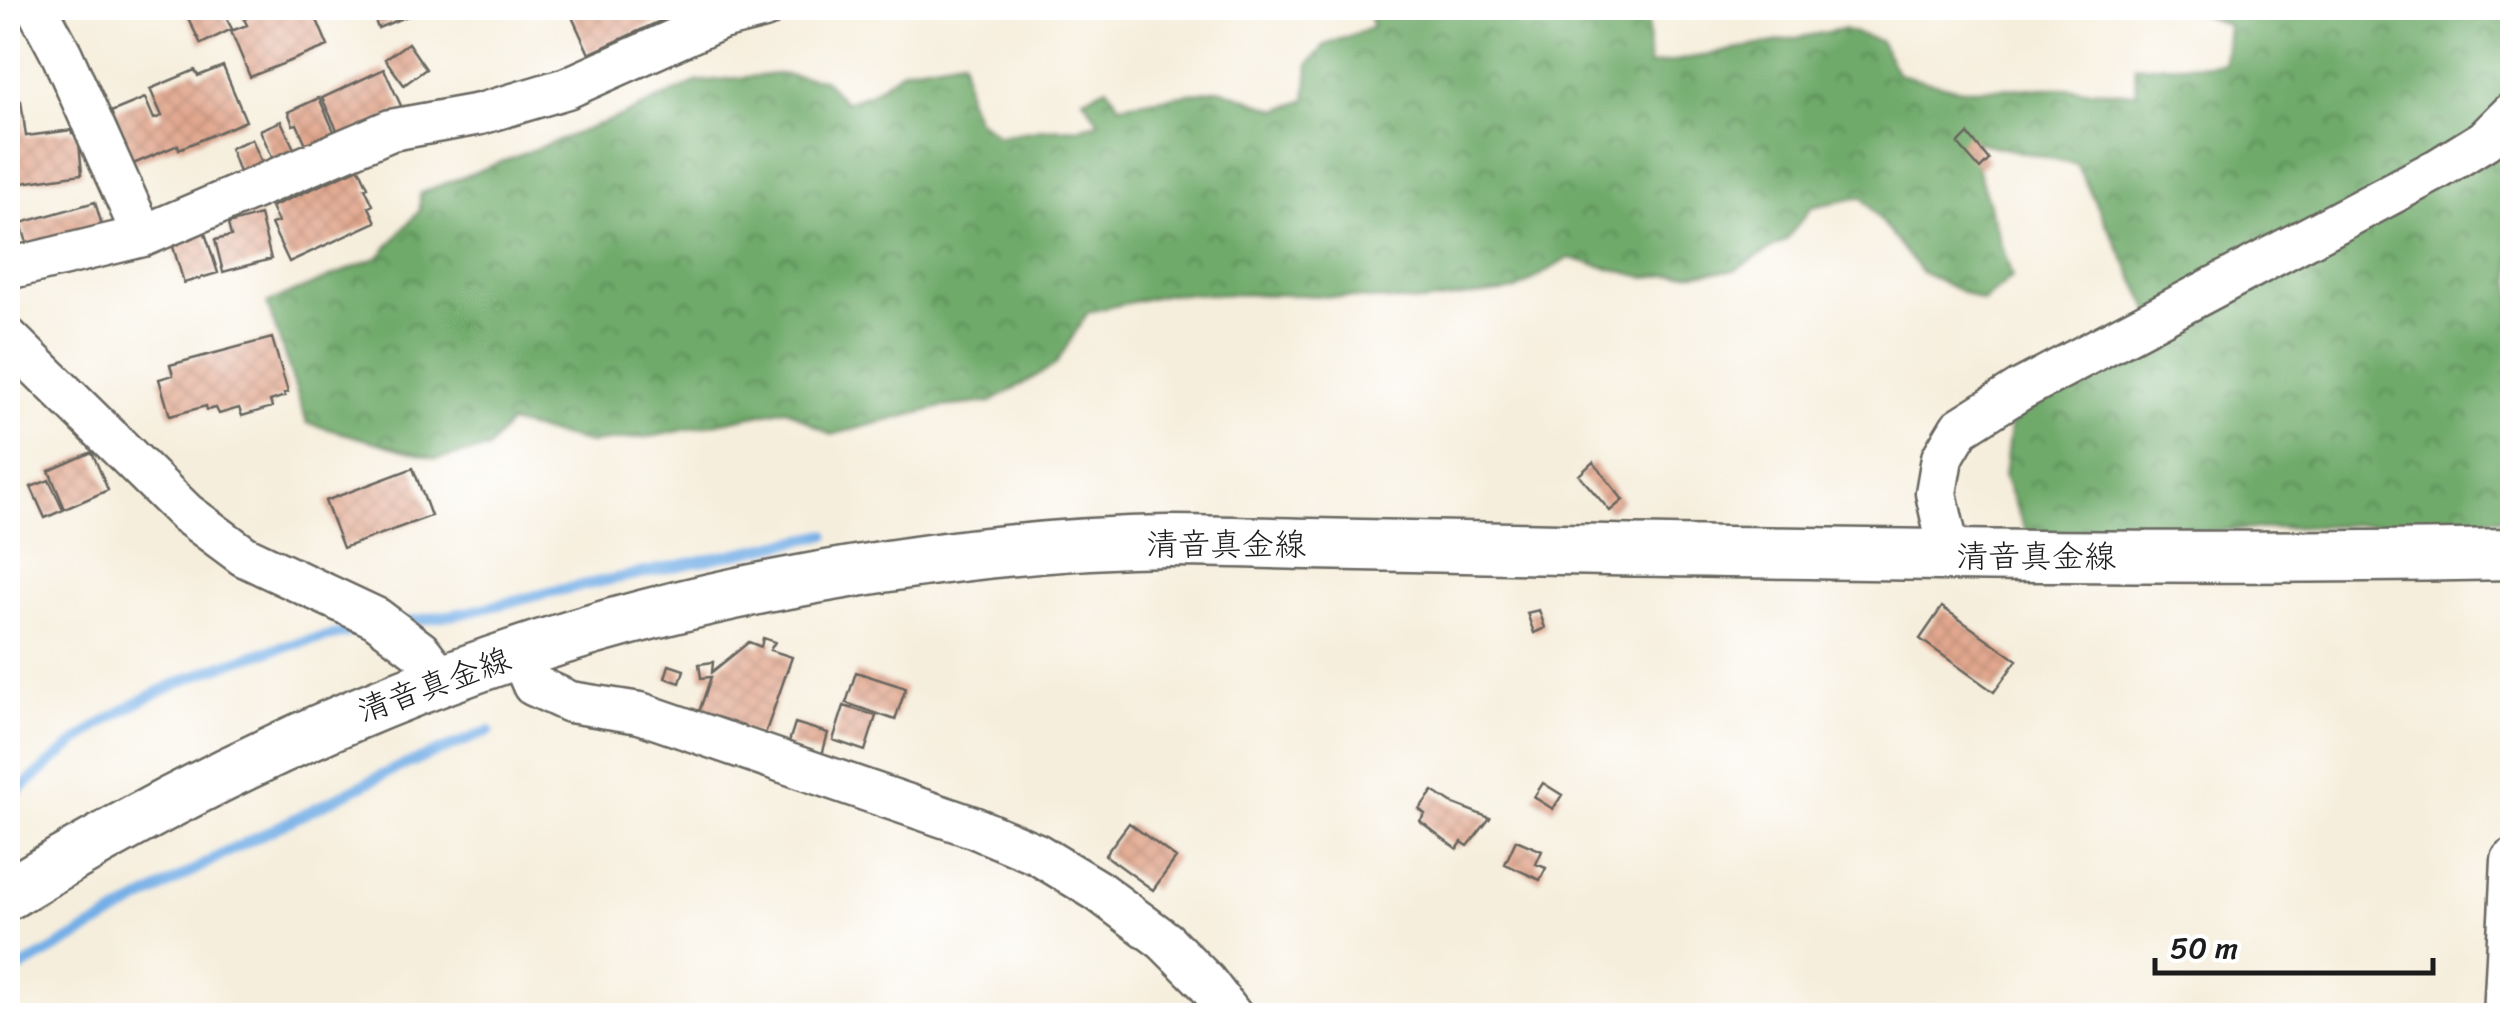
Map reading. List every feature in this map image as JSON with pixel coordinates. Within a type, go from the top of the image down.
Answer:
[{"type":"main road","name":"清音真金線","points":[[8,894],[154,808],[299,737],[426,661],[520,652],[686,605],[866,569],[971,555],[1167,542],[1950,556],[2312,558],[2512,554]]},
{"type":"street","points":[[38,8],[143,236]]},
{"type":"street","points":[[8,269],[143,236],[391,130],[480,114],[567,88],[721,19],[764,8]]},
{"type":"street","points":[[1950,556],[1936,493],[1942,458],[1960,428],[2020,390],[2438,169],[2485,140],[2512,113]]},
{"type":"street","points":[[8,338],[186,513],[244,556],[376,618],[426,661]]},
{"type":"street","points":[[520,652],[533,685],[570,702],[640,712],[972,827],[1037,854],[1098,891],[1166,942],[1206,982],[1232,1016]]},
{"type":"street","points":[[2504,1016],[2512,860]]},
{"type":"green space","points":[[1367,8],[1648,8],[1649,66],[1843,29],[1880,41],[1898,74],[1960,89],[2062,88],[2137,93],[2135,66],[2224,64],[2228,25],[2182,8],[2512,8],[2512,518],[2029,539],[2004,477],[2012,411],[2161,332],[2076,164],[1976,142],[1976,164],[2012,277],[1983,302],[1921,272],[1862,197],[1811,207],[1786,240],[1735,270],[1644,277],[1569,258],[1516,290],[1422,302],[1303,295],[1168,294],[1088,312],[1055,365],[991,402],[942,407],[831,435],[786,409],[655,436],[590,443],[509,423],[488,449],[436,459],[307,423],[267,303],[379,257],[420,210],[420,193],[622,116],[696,82],[777,74],[824,79],[844,102],[869,94],[904,69],[963,59],[968,97],[977,120],[999,136],[1079,128],[1099,122],[1083,98],[1107,87],[1119,105],[1220,89],[1278,110],[1306,100],[1309,64],[1325,45],[1373,27]]},
{"type":"building","points":[[183,8],[221,8],[232,29],[201,44]]},
{"type":"building","points":[[272,8],[312,8],[328,46],[250,77],[231,31],[247,25],[244,19]]},
{"type":"building","points":[[370,8],[427,8],[378,28]]},
{"type":"building","points":[[568,8],[667,8],[671,16],[589,54]]},
{"type":"building","points":[[408,43],[426,69],[404,85],[385,59]]},
{"type":"building","points":[[223,66],[246,121],[133,164],[111,112],[145,98],[154,119],[162,116],[150,89],[195,70],[198,76]]},
{"type":"building","points":[[384,69],[403,110],[341,138],[322,98]]},
{"type":"building","points":[[319,98],[338,140],[310,153],[288,112]]},
{"type":"building","points":[[21,101],[26,136],[78,132],[82,174],[8,185],[8,105]]},
{"type":"building","points":[[281,121],[297,155],[275,164],[260,130]]},
{"type":"building","points":[[1968,134],[1989,160],[1980,169],[1958,144]]},
{"type":"building","points":[[252,139],[265,170],[242,180],[230,148]]},
{"type":"building","points":[[359,168],[376,222],[289,262],[271,224],[278,222],[271,207]]},
{"type":"building","points":[[95,202],[104,232],[30,253],[21,223]]},
{"type":"building","points":[[8,205],[19,255],[8,258]]},
{"type":"building","points":[[260,215],[271,259],[223,272],[215,240],[231,236],[228,224]]},
{"type":"building","points":[[204,230],[218,273],[184,283],[171,240]]},
{"type":"building","points":[[272,338],[288,392],[270,401],[272,407],[242,416],[239,408],[219,414],[216,408],[207,410],[206,406],[170,416],[159,379],[173,375],[170,365]]},
{"type":"building","points":[[92,452],[108,490],[65,509],[49,471]]},
{"type":"building","points":[[1593,462],[1623,500],[1610,511],[1579,475]]},
{"type":"building","points":[[413,468],[431,516],[343,548],[325,501]]},
{"type":"building","points":[[49,480],[63,510],[45,518],[31,487]]},
{"type":"building","points":[[1942,607],[2017,660],[1994,692],[1920,639]]},
{"type":"building","points":[[1539,610],[1545,628],[1534,633],[1527,613]]},
{"type":"building","points":[[763,638],[775,642],[770,650],[792,657],[764,737],[698,715],[711,677],[701,678],[699,664],[713,662],[712,672],[749,642],[761,647]]},
{"type":"building","points":[[669,665],[684,670],[680,683],[665,678]]},
{"type":"building","points":[[856,672],[906,688],[895,720],[846,703]]},
{"type":"building","points":[[844,706],[876,716],[865,751],[833,740]]},
{"type":"building","points":[[795,723],[828,733],[822,755],[788,745]]},
{"type":"building","points":[[1543,783],[1562,795],[1553,809],[1534,797]]},
{"type":"building","points":[[1433,791],[1451,803],[1490,818],[1468,846],[1462,842],[1457,849],[1420,821],[1425,814],[1419,809]]},
{"type":"building","points":[[1129,823],[1176,858],[1153,890],[1105,855]]},
{"type":"building","points":[[1516,840],[1542,851],[1536,864],[1546,868],[1540,880],[1505,864]]},
{"type":"waterway","points":[[399,623],[464,613],[825,535]]},
{"type":"waterway","points":[[8,798],[86,734],[162,690],[264,652],[371,628]]},
{"type":"waterway","points":[[8,975],[221,855],[395,769],[489,731]]}]
